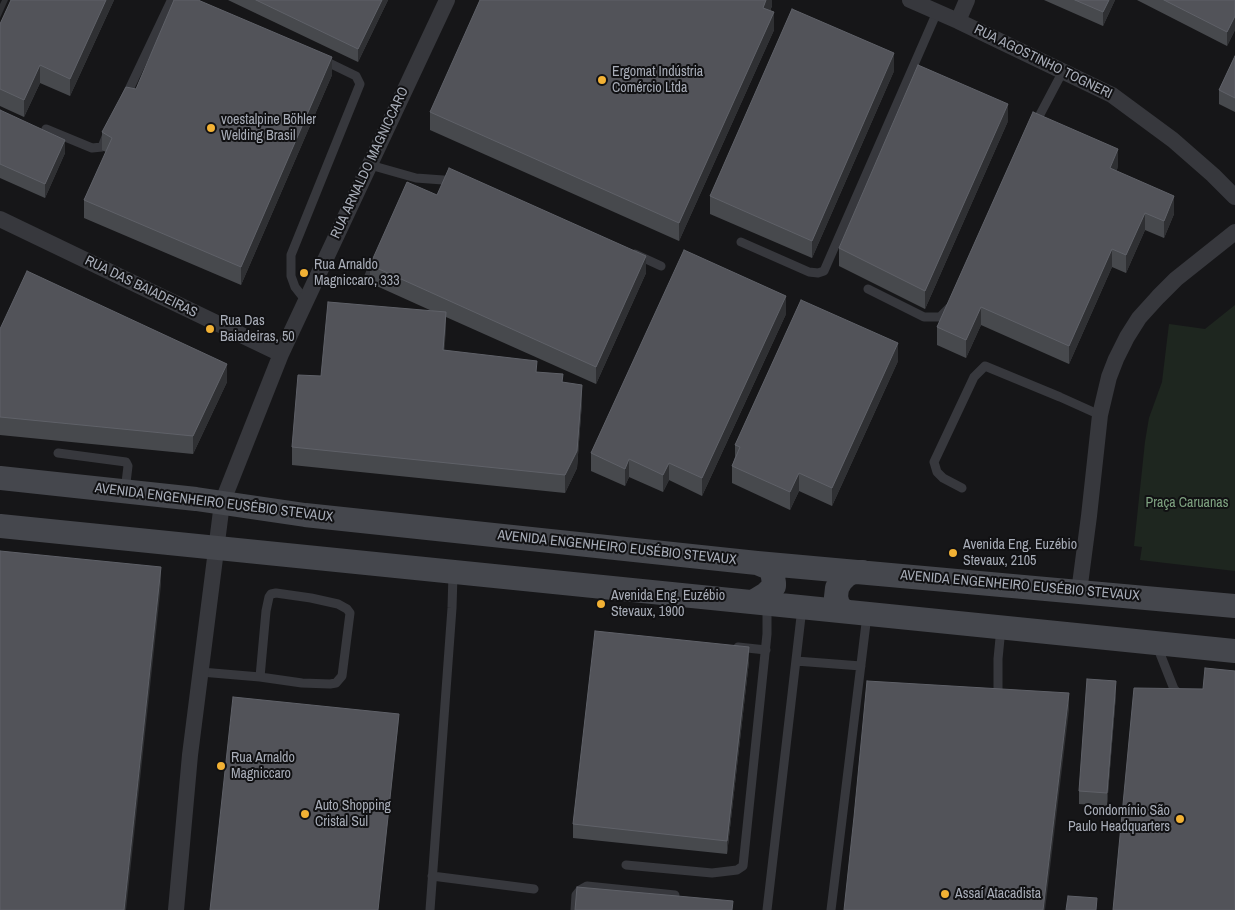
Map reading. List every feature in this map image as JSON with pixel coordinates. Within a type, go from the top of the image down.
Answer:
[{"type":"main road","name":"AVENIDA ENGENHEIRO EUSÉBIO STEVAUX","points":[[0,478],[222,503],[305,516],[757,562],[1235,606]]},
{"type":"main road","points":[[0,526],[1235,651]]},
{"type":"main road","points":[[757,562],[772,571],[774,583],[774,586],[760,603]]},
{"type":"main road","points":[[859,613],[844,611],[838,605],[836,597],[837,588],[847,574],[863,572]]},
{"type":"street","name":"RUA ARNALDO MAGNICCARO","points":[[176,910],[190,755],[222,503],[281,354],[447,0]]},
{"type":"street","name":"RUA AGOSTINHO TOGNERI","points":[[910,0],[1112,95],[1173,140],[1235,196]]},
{"type":"street","points":[[958,21],[967,0]]},
{"type":"street","name":"RUA DAS BAIADEIRAS","points":[[0,219],[281,354]]},
{"type":"street","points":[[1079,592],[1100,415],[1109,377],[1116,359],[1139,318],[1176,279],[1235,232]]},
{"type":"lane","points":[[122,104],[172,0]]},
{"type":"lane","points":[[741,242],[809,272],[824,272],[937,12]]},
{"type":"lane","points":[[306,301],[295,287],[290,276],[291,255],[360,84],[356,76],[312,55]]},
{"type":"lane","points":[[1030,136],[1063,71]]},
{"type":"lane","points":[[46,129],[92,148],[102,147],[110,130]]},
{"type":"lane","points":[[370,164],[414,183],[465,182]]},
{"type":"lane","points":[[625,250],[661,266]]},
{"type":"lane","points":[[366,280],[379,255]]},
{"type":"lane","points":[[868,289],[924,317],[940,317],[952,306],[956,297]]},
{"type":"lane","points":[[962,488],[943,478],[937,472],[934,462],[974,377],[986,366],[1100,415]]},
{"type":"lane","points":[[58,453],[126,462],[128,466],[126,492]]},
{"type":"lane","points":[[430,910],[453,572]]},
{"type":"lane","points":[[201,672],[302,683],[336,683],[342,676],[350,613],[338,604],[311,598],[271,594],[266,611],[260,677]]},
{"type":"lane","points":[[626,865],[712,873],[737,870],[743,866],[768,634],[760,603]]},
{"type":"lane","points":[[767,910],[802,607]]},
{"type":"lane","points":[[831,910],[861,666],[859,613]]},
{"type":"lane","points":[[998,694],[998,659],[1001,627]]},
{"type":"lane","points":[[1156,643],[1174,689],[1182,696],[1190,699]]},
{"type":"lane","points":[[727,646],[766,650]]},
{"type":"lane","points":[[796,661],[861,666]]},
{"type":"lane","points":[[432,876],[534,889]]},
{"type":"lane","points":[[575,910],[576,895],[587,886],[675,895]]},
{"type":"green space","name":"Praça Caruanas","points":[[1235,305],[1235,571],[1140,560],[1142,547],[1134,546],[1145,442],[1149,418],[1162,382],[1169,324],[1205,329]]},
{"type":"building","points":[[11,0],[106,0],[70,79],[40,65],[24,100],[0,89],[0,24]]},
{"type":"building","name":"voestalpine Böhler Welding Brasil","points":[[174,0],[198,0],[332,57],[241,267],[84,200],[112,138],[102,132],[126,87],[136,89]]},
{"type":"building","points":[[256,0],[382,0],[358,49]]},
{"type":"building","name":"Ergomat Indústria Comércio Ltda","points":[[480,0],[766,0],[763,8],[774,12],[679,223],[430,112]]},
{"type":"building","points":[[1075,0],[1109,0],[1103,12]]},
{"type":"building","points":[[1164,0],[1235,0],[1235,16],[1227,32]]},
{"type":"building","points":[[792,9],[894,53],[812,241],[710,196]]},
{"type":"building","points":[[1235,56],[1235,98],[1219,90]]},
{"type":"building","points":[[918,65],[1008,104],[925,291],[839,248]]},
{"type":"building","points":[[0,110],[65,140],[45,184],[0,164]]},
{"type":"building","points":[[1033,112],[1118,149],[1110,168],[1174,196],[1164,221],[1145,213],[1126,255],[1112,249],[1069,346],[981,307],[966,340],[937,327]]},
{"type":"building","points":[[449,168],[646,256],[596,367],[370,265],[407,182],[437,195]]},
{"type":"building","points":[[684,250],[786,296],[702,478],[669,463],[663,475],[629,459],[625,469],[591,453]]},
{"type":"building","points":[[27,271],[227,364],[193,436],[0,417],[0,329]]},
{"type":"building","points":[[801,300],[898,343],[832,488],[799,473],[790,492],[732,466],[740,447],[735,445]]},
{"type":"building","points":[[328,302],[446,312],[443,350],[537,361],[536,372],[563,374],[562,382],[582,385],[577,451],[565,475],[292,447],[298,375],[321,376]]},
{"type":"building","points":[[0,551],[161,567],[124,910],[0,910]]},
{"type":"building","points":[[595,631],[749,647],[727,841],[573,824]]},
{"type":"building","name":"Condomínio São Paulo Headquarters","points":[[1205,668],[1235,671],[1235,910],[1113,910],[1134,688],[1203,689]]},
{"type":"building","points":[[1087,679],[1116,681],[1107,793],[1079,791]]},
{"type":"building","name":"Assaí Atacadista","points":[[867,681],[1069,693],[1043,910],[844,910]]},
{"type":"building","name":"Auto Shopping Cristal Sul","points":[[233,697],[399,714],[378,910],[210,910]]},
{"type":"building","points":[[577,887],[733,901],[732,910],[575,910]]},
{"type":"building","points":[[1068,896],[1097,898],[1096,910],[1066,910]]},
{"type":"place","name":"Ergomat Indústria Comércio Ltda","points":[[602,80]]},
{"type":"place","name":"voestalpine Böhler Welding Brasil","points":[[211,128]]},
{"type":"place","name":"Rua Arnaldo Magniccaro, 333","points":[[304,273]]},
{"type":"place","name":"Rua Das Baiadeiras, 50","points":[[210,329]]},
{"type":"place","name":"Avenida Eng. Euzébio Stevaux, 2105","points":[[953,553]]},
{"type":"place","name":"Avenida Eng. Euzébio Stevaux, 1900","points":[[601,604]]},
{"type":"place","name":"Rua Arnaldo Magniccaro","points":[[221,766]]},
{"type":"place","name":"Auto Shopping Cristal Sul","points":[[305,814]]},
{"type":"place","name":"Condomínio São Paulo Headquarters","points":[[1180,819]]},
{"type":"place","name":"Assaí Atacadista","points":[[945,894]]}]
